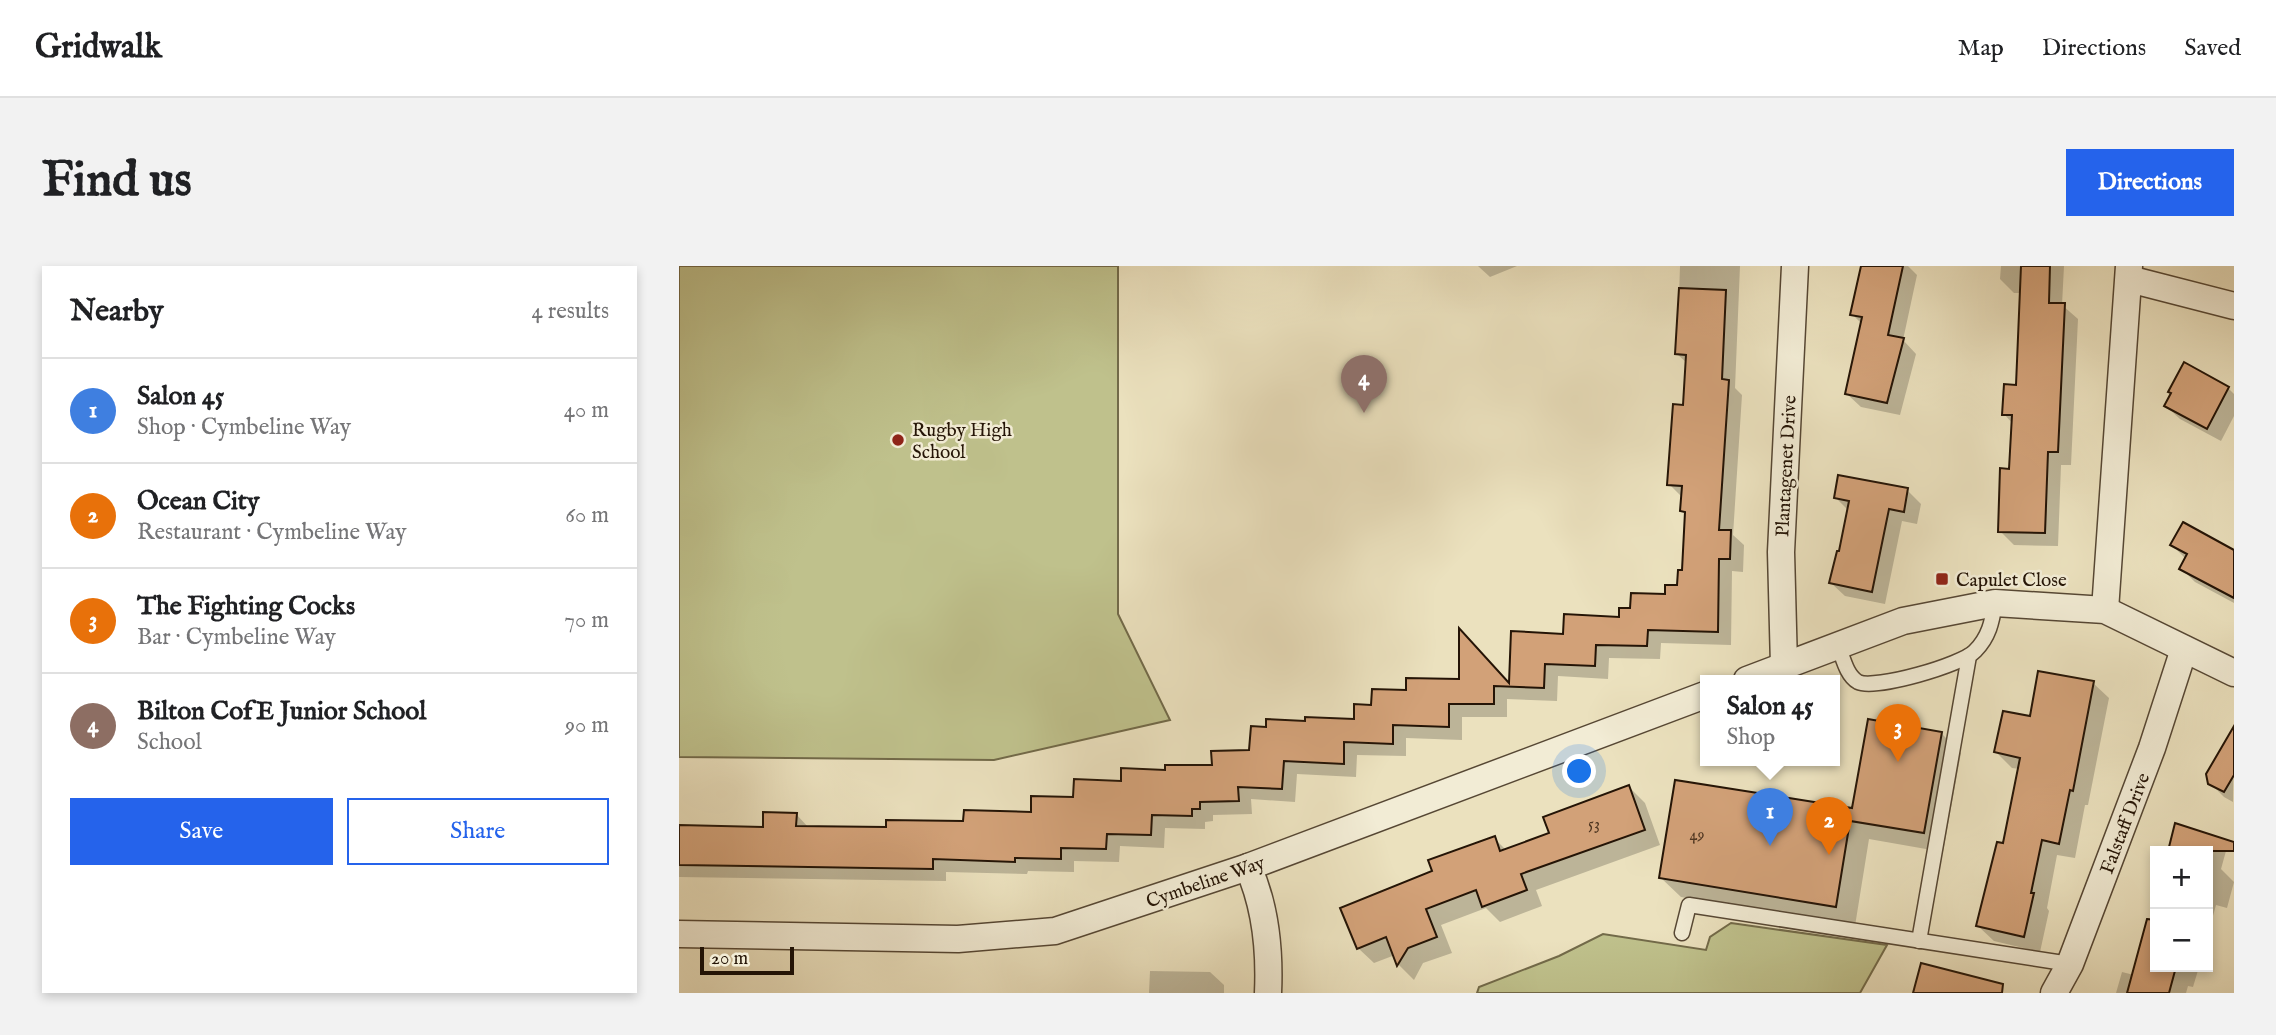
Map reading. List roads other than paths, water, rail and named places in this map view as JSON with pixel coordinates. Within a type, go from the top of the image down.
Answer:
[{"type":"street","name":"Plantagenet Drive","points":[[1784,666],[1781,552],[1795,266]]},
{"type":"street","points":[[2105,610],[2129,273],[2234,306]]},
{"type":"street","points":[[1760,675],[1903,621],[1995,603],[2105,610],[2234,673]]},
{"type":"street","name":"Falstaff Drive","points":[[2054,993],[2070,964],[2152,748],[2184,649]]},
{"type":"street","name":"Cymbeline Way","points":[[679,934],[958,939],[1055,931],[1248,867],[1700,697]]},
{"type":"street","points":[[1248,867],[1267,928],[1268,993]]},
{"type":"lane","points":[[1838,645],[1855,681],[1866,685],[1895,680],[1969,656],[1986,640],[1995,603]]},
{"type":"lane","points":[[1919,941],[1969,656]]},
{"type":"lane","points":[[1682,933],[1689,905],[2070,964]]},
{"type":"place","name":"Bilton CofE Junior School","points":[[1364,413]]},
{"type":"place","name":"Rugby High School","points":[[898,440]]},
{"type":"place","name":"Capulet Close","points":[[1942,579]]},
{"type":"place","name":"The Fighting Cocks","points":[[1898,762]]},
{"type":"place","name":"Salon 45","points":[[1770,846]]},
{"type":"place","name":"Ocean City","points":[[1829,855]]}]
